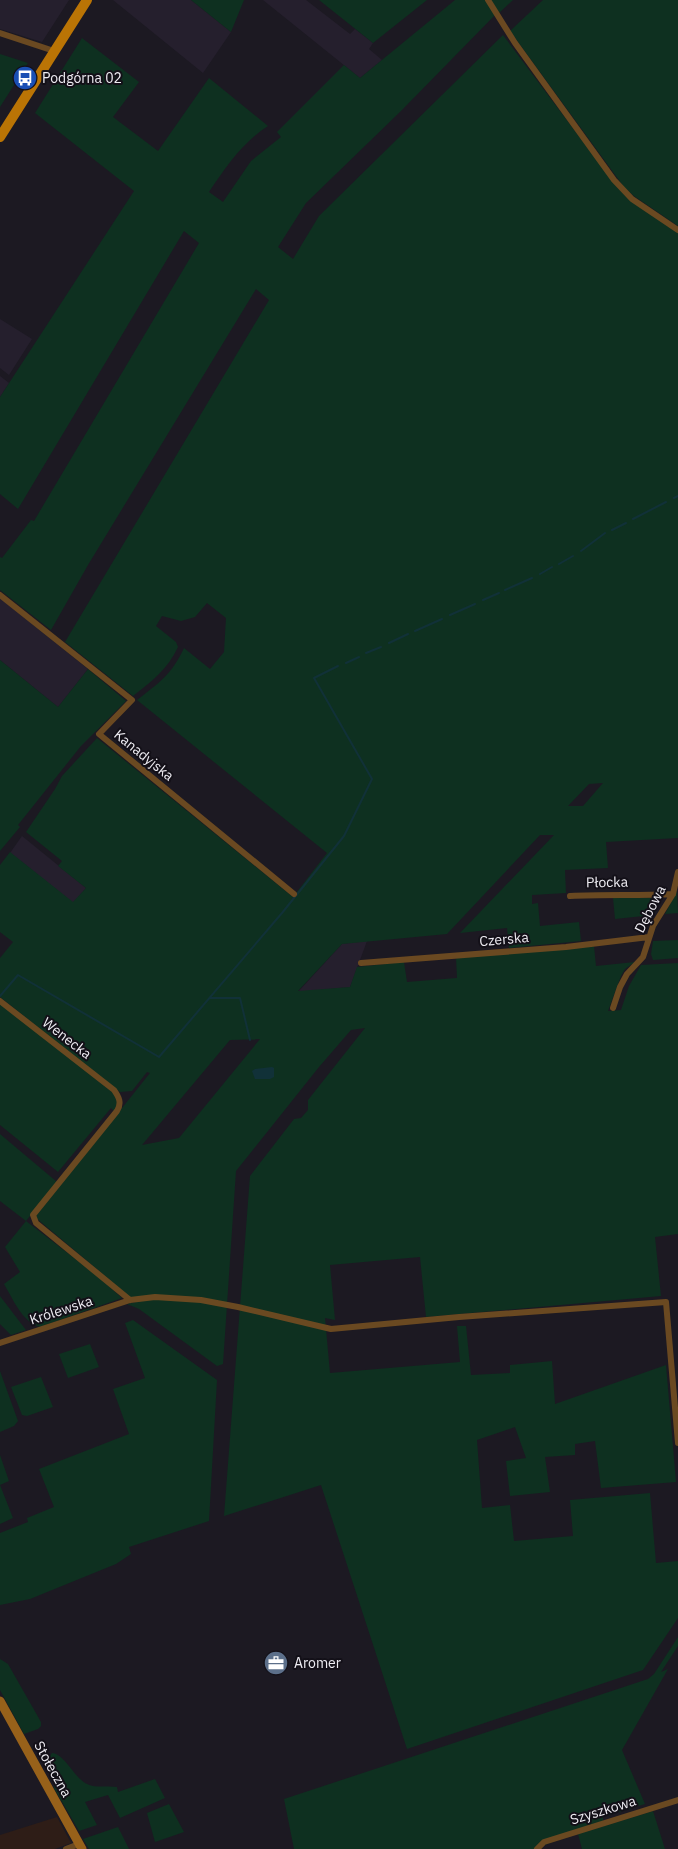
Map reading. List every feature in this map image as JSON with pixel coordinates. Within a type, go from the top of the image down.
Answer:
[{"type":"main road","points":[[0,137],[87,0]]},
{"type":"street","points":[[488,0],[515,43],[614,180],[632,199],[678,230]]},
{"type":"street","points":[[0,32],[54,51]]},
{"type":"street","name":"Kanadyjska","points":[[0,595],[132,700],[99,734],[294,894]]},
{"type":"street","name":"Dębowa","points":[[613,1008],[620,987],[627,974],[642,957],[649,937],[673,894],[678,872]]},
{"type":"street","name":"Płocka","points":[[570,896],[603,894],[650,896],[673,894]]},
{"type":"street","name":"Czerska","points":[[362,963],[566,947],[649,937]]},
{"type":"street","name":"Wenecka","points":[[0,1001],[114,1090],[117,1095],[120,1105],[117,1111],[33,1215],[36,1223],[130,1300]]},
{"type":"street","name":"Królewska","points":[[0,1343],[130,1300],[155,1297],[201,1300],[331,1329],[459,1317],[666,1302],[678,1443]]},
{"type":"street","name":"Stołeczna","points":[[0,1701],[81,1847]]},
{"type":"street","name":"Szyszkowa","points":[[538,1849],[544,1842],[678,1800]]},
{"type":"street","points":[[66,1849],[81,1847]]},
{"type":"shaded area","points":[[0,0],[69,0],[42,42],[0,29]]},
{"type":"shaded area","points":[[113,0],[191,0],[231,32],[203,73]]},
{"type":"shaded area","points":[[263,0],[306,0],[350,34],[355,29],[373,43],[369,49],[382,60],[360,78]]},
{"type":"shaded area","points":[[0,319],[32,339],[9,375],[0,368]]},
{"type":"shaded area","points":[[0,376],[9,383],[0,397]]},
{"type":"shaded area","points":[[0,598],[88,669],[58,707],[0,660]]},
{"type":"shaded area","points":[[22,836],[86,888],[73,903],[10,853]]},
{"type":"shaded area","points":[[367,941],[350,987],[298,992],[342,944]]},
{"type":"shaded area","points":[[57,1817],[71,1843],[55,1849],[0,1849],[0,1835]]},
{"type":"green space","points":[[191,0],[244,0],[231,32]]},
{"type":"green space","points":[[319,0],[427,0],[373,43]]},
{"type":"green space","points":[[455,0],[486,0],[495,15],[401,111],[306,203],[278,247],[293,259],[319,216],[503,35],[617,187],[631,201],[678,233],[678,838],[606,842],[608,868],[565,870],[566,893],[532,895],[532,904],[538,903],[540,926],[579,922],[581,941],[509,948],[507,928],[460,933],[554,835],[540,835],[447,934],[342,944],[298,991],[350,987],[357,967],[404,962],[407,982],[457,978],[456,958],[594,946],[596,966],[635,962],[625,969],[621,976],[608,1011],[621,1010],[629,986],[641,965],[678,963],[678,1234],[655,1237],[661,1296],[426,1317],[420,1257],[330,1265],[335,1320],[325,1318],[330,1373],[460,1362],[457,1326],[466,1326],[471,1375],[510,1373],[510,1365],[552,1361],[555,1404],[666,1365],[676,1482],[601,1488],[595,1441],[575,1444],[575,1455],[545,1457],[550,1492],[510,1496],[506,1461],[526,1458],[515,1427],[477,1440],[482,1508],[510,1505],[514,1541],[573,1536],[570,1500],[650,1493],[656,1563],[678,1561],[678,1618],[643,1670],[407,1749],[321,1485],[224,1516],[250,1176],[294,1119],[301,1118],[308,1110],[308,1100],[365,1028],[351,1030],[236,1171],[223,1364],[217,1366],[139,1309],[127,1304],[136,1302],[35,1217],[150,1073],[147,1072],[132,1091],[120,1092],[0,997],[0,958],[13,942],[0,932],[0,865],[10,852],[73,902],[86,888],[58,866],[62,861],[26,832],[62,776],[97,738],[293,897],[327,853],[137,700],[170,671],[184,648],[210,669],[224,652],[226,618],[207,603],[195,617],[181,621],[162,616],[156,626],[176,642],[178,647],[169,662],[153,680],[133,696],[65,642],[269,300],[256,289],[88,565],[51,630],[0,590],[0,557],[2,558],[31,520],[34,521],[199,243],[184,231],[18,509],[0,494],[0,397],[134,191],[35,113],[82,38],[139,82],[113,117],[158,151],[209,78],[268,126],[242,148],[209,192],[223,202],[251,161],[281,137],[277,132],[344,65],[360,78]],"holes":[[[603,783],[583,806],[568,806],[589,784]],[[260,1039],[179,1138],[142,1145],[230,1040]]]},
{"type":"green space","points":[[491,0],[513,0],[499,13]]},
{"type":"green space","points":[[543,0],[678,0],[678,226],[624,187],[510,31]]},
{"type":"green space","points":[[0,54],[28,63],[0,107]]},
{"type":"green space","points":[[0,660],[58,707],[88,669],[126,701],[81,746],[18,825],[20,827],[0,851]]},
{"type":"green space","points":[[677,891],[678,913],[665,914]]},
{"type":"green space","points":[[613,898],[662,898],[653,915],[615,919]]},
{"type":"green space","points":[[678,940],[678,958],[653,960],[651,954],[653,941]]},
{"type":"green space","points":[[0,1003],[115,1094],[118,1100],[115,1112],[111,1108],[58,1172],[0,1125]]},
{"type":"green space","points":[[0,1134],[57,1182],[26,1221],[0,1201]]},
{"type":"green space","points":[[26,1221],[95,1274],[122,1298],[40,1327],[28,1320],[4,1284],[20,1272],[5,1247]]},
{"type":"green space","points":[[0,1296],[26,1330],[11,1335],[0,1324]]},
{"type":"green space","points":[[133,1320],[217,1380],[209,1521],[129,1547],[131,1554],[116,1564],[30,1599],[0,1605],[0,1533],[28,1522],[27,1518],[54,1507],[39,1469],[129,1434],[113,1389],[145,1378],[125,1323]]},
{"type":"green space","points":[[90,1344],[99,1367],[68,1378],[59,1354]]},
{"type":"green space","points":[[0,1371],[18,1421],[14,1426],[0,1432]]},
{"type":"green space","points":[[41,1377],[53,1407],[27,1416],[22,1415],[11,1387]]},
{"type":"green space","points":[[0,1455],[9,1481],[0,1485]]},
{"type":"green space","points":[[0,1485],[13,1518],[0,1524]]},
{"type":"green space","points":[[678,1637],[678,1646],[661,1672],[668,1669],[622,1750],[645,1804],[603,1817],[603,1822],[535,1849],[294,1849],[284,1799],[648,1679],[654,1674]]},
{"type":"green space","points":[[0,1659],[8,1664],[41,1722],[41,1726],[38,1729],[24,1734],[0,1690]]},
{"type":"green space","points":[[52,1753],[61,1757],[89,1785],[117,1787],[118,1792],[155,1779],[165,1798],[120,1818],[108,1795],[85,1802],[97,1825],[79,1831],[54,1788],[54,1775],[49,1757]]},
{"type":"green space","points":[[169,1804],[184,1832],[155,1842],[147,1813]]},
{"type":"green space","points":[[653,1811],[665,1849],[582,1849],[578,1834]]},
{"type":"green space","points":[[118,1827],[129,1849],[89,1849],[83,1839]]},
{"type":"water","points":[[274,1068],[274,1077],[270,1079],[255,1079],[252,1071]]},
{"type":"waterway","points":[[674,498],[678,496]]},
{"type":"waterway","points":[[633,519],[666,502]]},
{"type":"waterway","points":[[612,530],[626,523]]},
{"type":"waterway","points":[[581,551],[605,533]]},
{"type":"waterway","points":[[559,564],[573,556]]},
{"type":"waterway","points":[[540,574],[552,567]]},
{"type":"waterway","points":[[505,590],[532,578]]},
{"type":"waterway","points":[[483,600],[499,593]]},
{"type":"waterway","points":[[450,615],[475,604]]},
{"type":"waterway","points":[[415,631],[442,619]]},
{"type":"waterway","points":[[389,643],[408,634]]},
{"type":"waterway","points":[[366,653],[381,647]]},
{"type":"waterway","points":[[346,663],[359,657]]},
{"type":"waterway","points":[[0,996],[18,975],[159,1057],[282,913],[344,836],[372,779],[314,678],[338,666]]},
{"type":"waterway","points":[[210,998],[240,998],[250,1040]]},
{"type":"place","name":"Podgórna 02","points":[[25,78]]},
{"type":"place","name":"Aromer","points":[[276,1663]]}]
